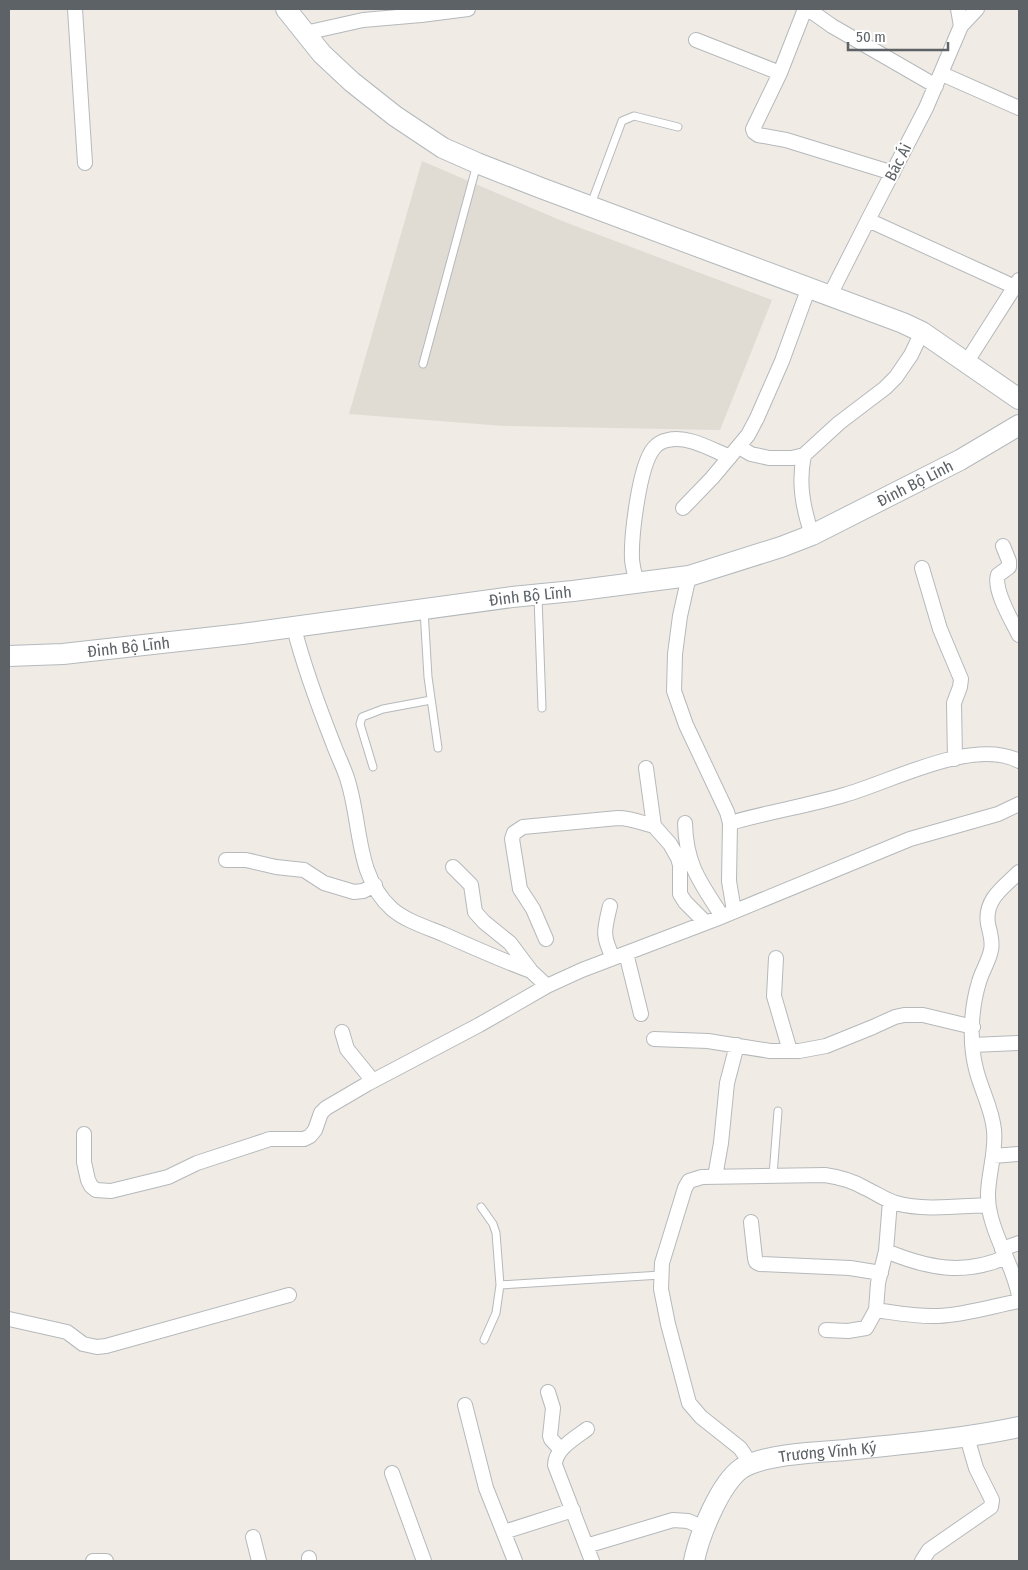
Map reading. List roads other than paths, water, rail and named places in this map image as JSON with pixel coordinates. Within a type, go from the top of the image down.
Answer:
[{"type":"main road","points":[[282,9],[341,73],[432,141],[477,163],[751,268],[809,287],[922,332],[1019,399]]},
{"type":"main road","name":"Đinh Bộ Lĩnh","points":[[9,656],[63,654],[294,628],[538,594],[689,576],[781,547],[812,535],[960,460],[1019,425]]},
{"type":"main road","name":"Trương Vĩnh Ký","points":[[694,1561],[698,1542],[704,1528],[729,1480],[742,1468],[751,1464],[809,1453],[967,1437],[1019,1426]]},
{"type":"street","points":[[75,9],[85,163]]},
{"type":"street","points":[[305,33],[363,20],[468,9]]},
{"type":"street","points":[[893,173],[786,140],[758,135],[754,132],[753,129],[780,73],[807,9],[832,26],[939,80],[1019,108]]},
{"type":"street","points":[[958,9],[961,26]]},
{"type":"street","name":"Bác Ái","points":[[830,295],[939,80],[961,26],[977,9]]},
{"type":"street","points":[[696,40],[780,73]]},
{"type":"street","points":[[868,220],[1017,284],[966,363]]},
{"type":"street","points":[[683,508],[735,452],[753,427],[768,395],[809,287]]},
{"type":"street","points":[[637,583],[632,559],[634,527],[646,465],[655,447],[668,440],[678,440],[769,458],[792,458],[804,455],[839,423],[885,388],[896,377],[911,355],[922,332]]},
{"type":"street","points":[[804,455],[801,468],[801,493],[812,535]]},
{"type":"street","points":[[1003,546],[1009,561],[1009,567],[998,575],[996,581],[1007,612],[1019,635]]},
{"type":"street","points":[[922,568],[940,629],[961,679],[954,703],[955,759]]},
{"type":"street","points":[[689,576],[680,616],[675,654],[674,691],[686,725],[720,795],[730,823],[728,913]]},
{"type":"street","points":[[294,628],[309,679],[346,775],[353,799],[363,858],[374,885],[391,908],[398,914],[493,957],[530,971]]},
{"type":"street","points":[[730,823],[844,795],[932,764],[966,756],[997,754],[1006,755],[1019,761]]},
{"type":"street","points":[[646,768],[654,826],[670,844],[680,865],[680,894],[705,922]]},
{"type":"street","points":[[84,1134],[84,1162],[88,1180],[96,1190],[111,1191],[168,1177],[197,1163],[270,1139],[304,1139],[315,1130],[321,1112],[326,1108],[547,986],[910,839],[998,814],[1019,804]]},
{"type":"street","points":[[546,939],[533,909],[520,889],[512,839],[514,833],[523,827],[618,818],[630,818],[654,826]]},
{"type":"street","points":[[685,823],[686,841],[694,870],[728,913]]},
{"type":"street","points":[[226,860],[246,860],[276,867],[304,870],[324,884],[354,892],[374,885]]},
{"type":"street","points":[[453,867],[471,885],[475,912],[484,922],[516,948],[530,971],[547,986]]},
{"type":"street","points":[[1019,872],[998,892],[988,906],[987,918],[992,949],[978,985],[972,1027],[972,1045],[976,1071],[993,1118],[995,1142],[989,1180],[988,1205],[992,1223],[1019,1296]]},
{"type":"street","points":[[610,906],[604,937],[619,956],[640,1014]]},
{"type":"street","points":[[776,958],[774,996],[790,1051]]},
{"type":"street","points":[[654,1039],[708,1041],[758,1049],[790,1051],[826,1046],[895,1016],[904,1014],[924,1015],[972,1027]]},
{"type":"street","points":[[342,1032],[347,1049],[373,1081]]},
{"type":"street","points":[[972,1045],[1019,1042]]},
{"type":"street","points":[[715,1177],[721,1143],[727,1083],[737,1045]]},
{"type":"street","points":[[993,1156],[1019,1154]]},
{"type":"street","points":[[751,1464],[740,1448],[701,1417],[689,1403],[668,1324],[660,1275],[665,1250],[687,1184],[696,1178],[825,1175],[864,1186],[890,1201],[907,1206],[988,1205]]},
{"type":"street","points":[[826,1330],[848,1331],[866,1328],[876,1310],[877,1292],[886,1251],[890,1201]]},
{"type":"street","points":[[751,1222],[755,1258],[756,1262],[760,1264],[850,1268],[881,1273]]},
{"type":"street","points":[[886,1251],[912,1262],[938,1268],[959,1268],[991,1264],[1019,1242]]},
{"type":"street","points":[[9,1319],[67,1332],[83,1344],[97,1347],[289,1295]]},
{"type":"street","points":[[876,1310],[899,1314],[938,1316],[1019,1301]]},
{"type":"street","points":[[548,1392],[553,1408],[550,1439],[561,1450]]},
{"type":"street","points":[[465,1404],[486,1488],[514,1561]]},
{"type":"street","points":[[587,1429],[561,1450],[555,1465],[592,1561]]},
{"type":"street","points":[[922,1561],[934,1547],[991,1507],[992,1500],[976,1468],[967,1437]]},
{"type":"street","points":[[392,1474],[424,1561]]},
{"type":"street","points":[[504,1532],[572,1510]]},
{"type":"street","points":[[586,1546],[673,1520],[688,1521],[704,1528]]},
{"type":"street","points":[[252,1537],[259,1561]]},
{"type":"street","points":[[93,1561],[106,1561]]},
{"type":"lane","points":[[590,206],[622,121],[634,116],[678,127]]},
{"type":"lane","points":[[423,364],[477,163]]},
{"type":"lane","points":[[538,594],[542,708]]},
{"type":"lane","points":[[424,610],[431,700],[438,748]]},
{"type":"lane","points":[[373,767],[360,724],[362,717],[383,709],[431,700]]},
{"type":"lane","points":[[773,1175],[778,1111]]},
{"type":"lane","points":[[481,1207],[493,1224],[496,1233],[500,1284],[496,1313],[484,1340]]},
{"type":"lane","points":[[500,1284],[660,1275]]}]
